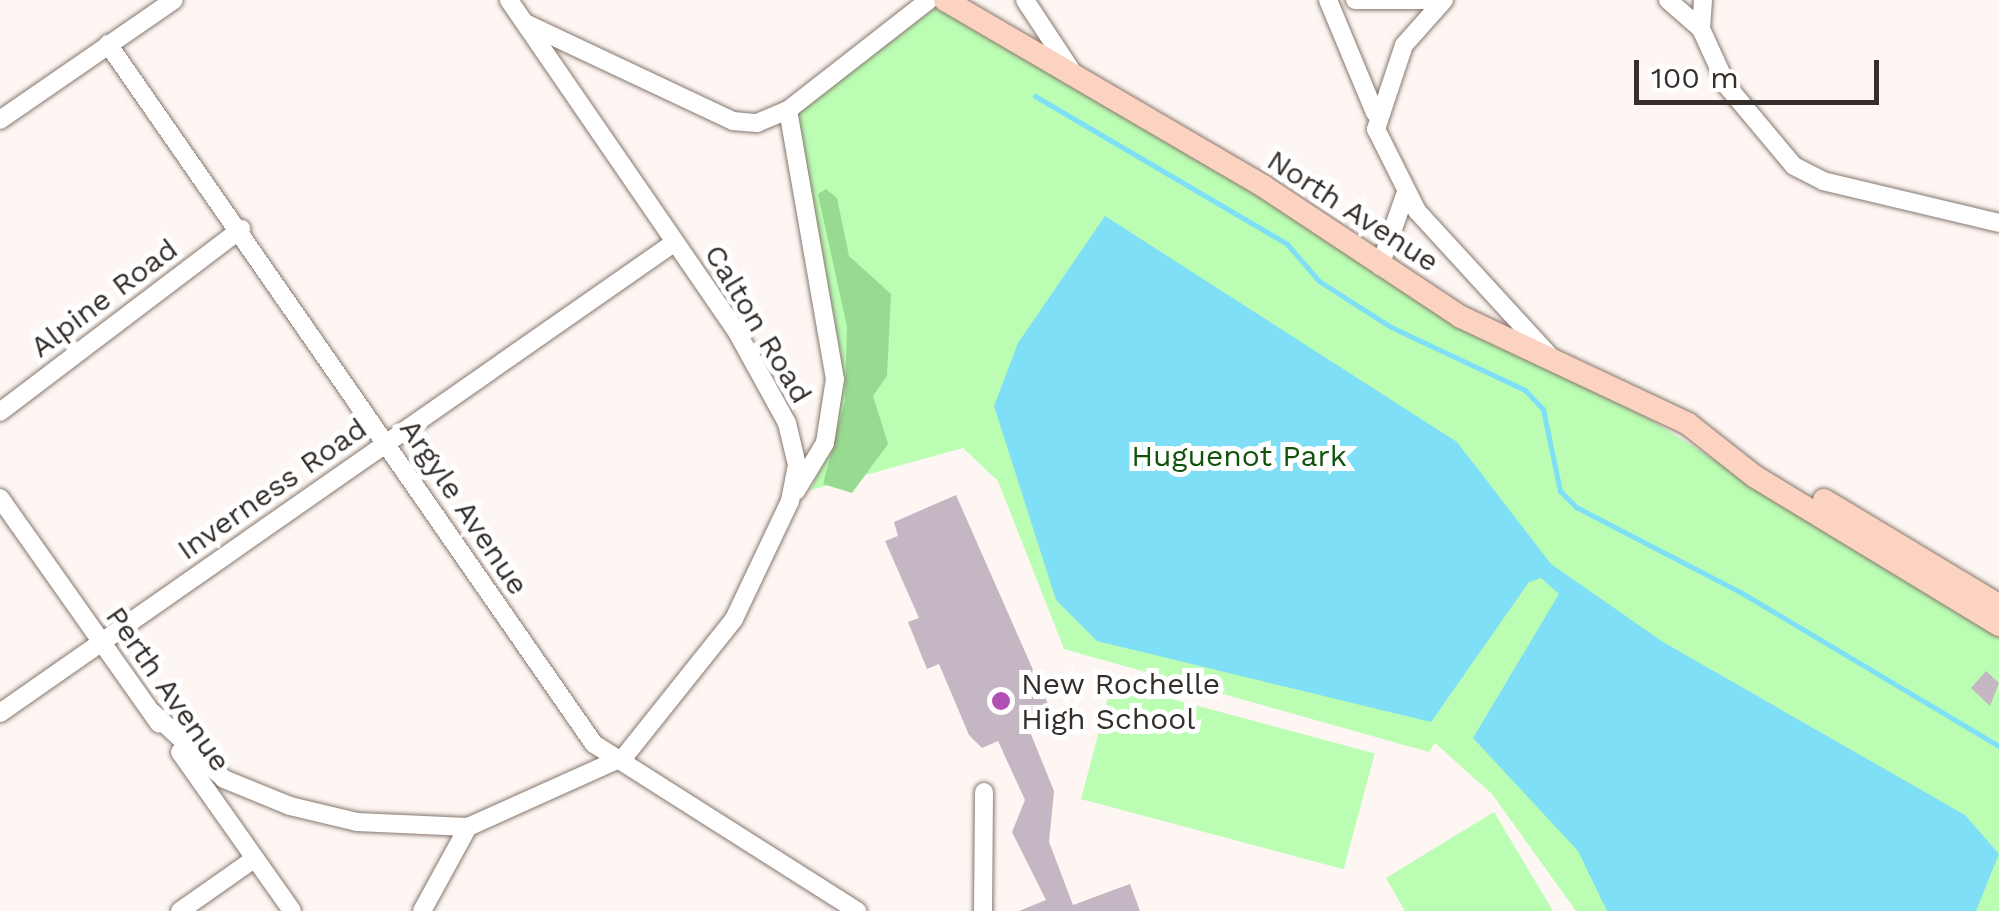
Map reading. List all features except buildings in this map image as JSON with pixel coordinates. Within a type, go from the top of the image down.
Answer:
[{"type":"main road","name":"North Avenue","points":[[945,0],[1073,74],[1380,266],[1736,456],[1999,605]]},
{"type":"main road","name":"North Avenue","points":[[1736,456],[1999,625]]},
{"type":"street","points":[[0,120],[174,0]]},
{"type":"street","name":"Calton Road","points":[[153,714],[224,779],[290,806],[357,822],[468,826],[612,762],[646,735],[734,619],[790,502],[797,464],[777,398],[676,242],[508,0]]},
{"type":"street","points":[[526,23],[733,121],[788,110],[929,0]]},
{"type":"street","points":[[1025,0],[1073,74]]},
{"type":"street","points":[[1328,0],[1362,67],[1376,129],[1405,194],[1554,361]]},
{"type":"street","points":[[1355,0],[1428,0]]},
{"type":"street","points":[[1376,129],[1404,44],[1444,0]]},
{"type":"street","points":[[1668,0],[1700,30],[1727,86],[1794,166],[1823,181],[1999,223]]},
{"type":"street","points":[[1700,30],[1703,0]]},
{"type":"street","name":"Argyle Avenue","points":[[108,44],[612,762],[857,911]]},
{"type":"street","points":[[788,110],[835,379],[825,443],[790,502]]},
{"type":"street","points":[[1380,266],[1405,194]]},
{"type":"street","name":"Alpine Road","points":[[0,412],[241,229]]},
{"type":"street","name":"Inverness Road","points":[[0,713],[676,242]]},
{"type":"street","name":"Perth Avenue","points":[[0,498],[292,911]]},
{"type":"street","points":[[983,911],[984,792]]},
{"type":"street","points":[[422,911],[468,826]]},
{"type":"street","points":[[180,911],[254,859]]},
{"type":"green space","name":"Huguenot Park","points":[[938,6],[1646,417],[1999,637],[1999,911],[1576,911],[1492,794],[1435,743],[1429,752],[1064,649],[998,481],[963,448],[811,490],[830,445],[841,354],[795,113]]},
{"type":"green space","points":[[826,189],[837,198],[849,256],[891,294],[887,376],[873,396],[888,444],[852,493],[823,484],[845,401],[847,327],[818,194]]},
{"type":"green space","points":[[1112,683],[1375,753],[1344,869],[1081,799]]},
{"type":"green space","points":[[1494,812],[1553,911],[1405,911],[1386,878]]},
{"type":"water","points":[[1105,216],[1457,442],[1551,564],[1663,642],[1965,815],[1999,854],[1976,911],[1607,911],[1578,851],[1473,738],[1559,594],[1541,578],[1529,582],[1431,722],[1097,641],[1056,600],[994,406],[1018,343]]},
{"type":"waterway","points":[[1035,96],[1287,244],[1319,281],[1391,327],[1525,390],[1543,409],[1560,491],[1576,507],[1742,593],[1999,746]]},
{"type":"place","name":"New Rochelle High School","points":[[1001,701]]}]
